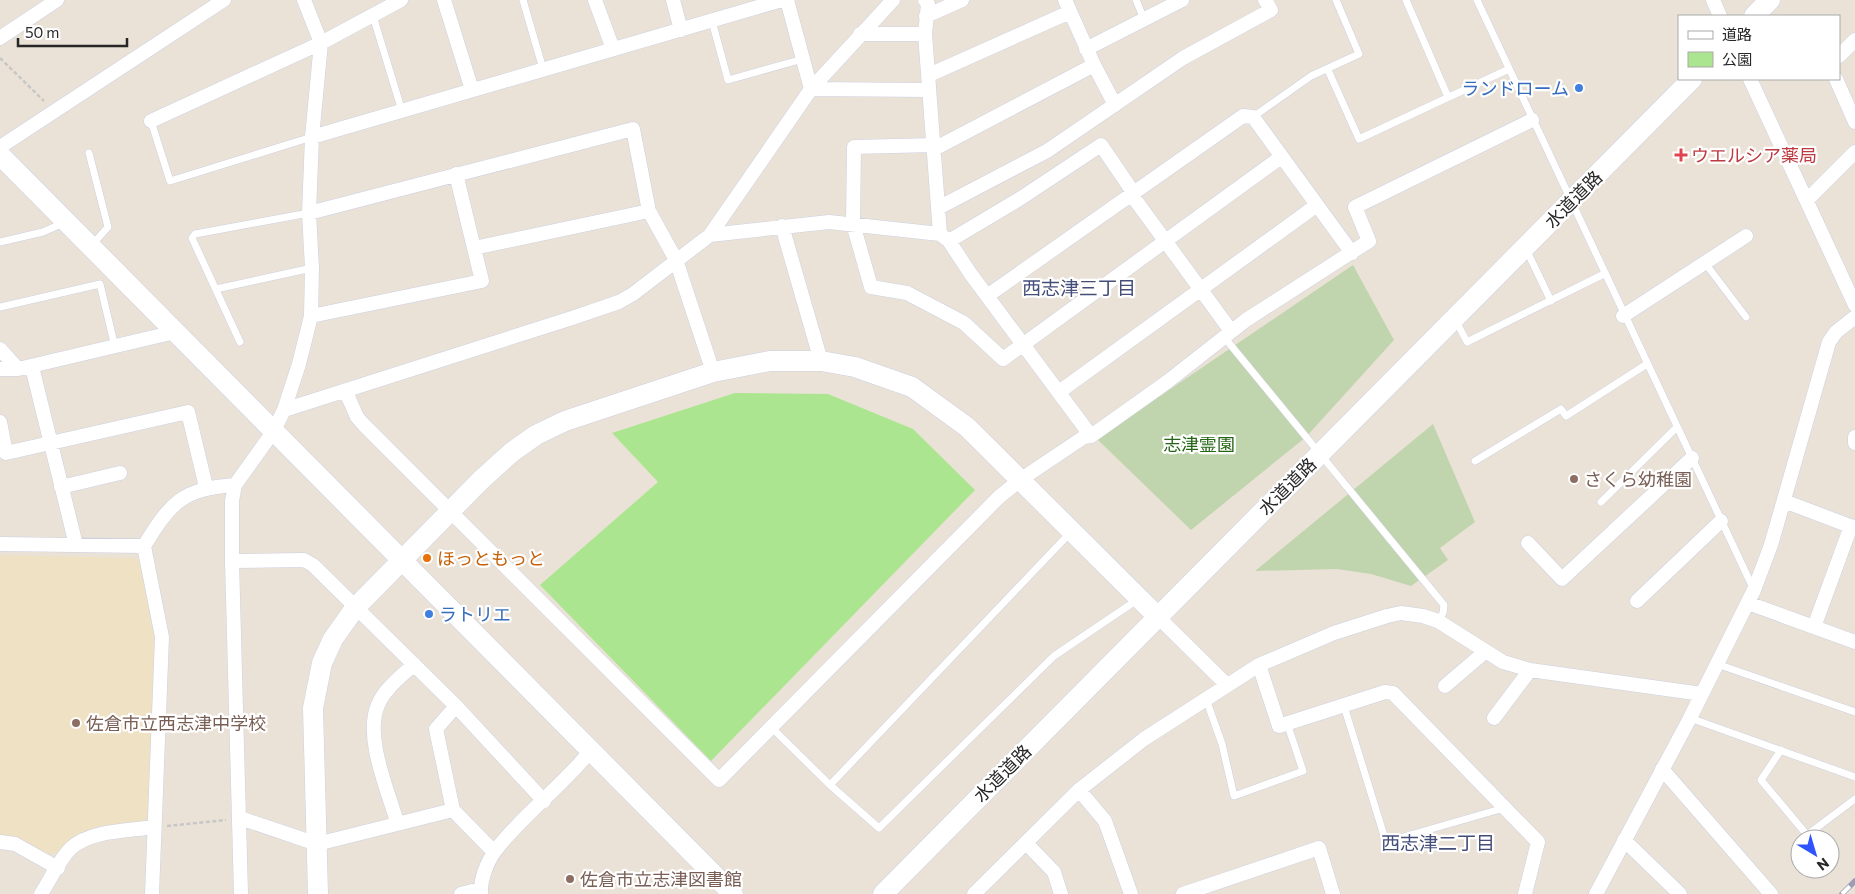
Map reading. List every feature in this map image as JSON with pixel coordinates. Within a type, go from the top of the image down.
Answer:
[{"type":"street","points":[[0,38],[57,0]]},
{"type":"street","points":[[0,146],[224,0]]},
{"type":"street","points":[[241,894],[232,501],[235,485],[273,432],[284,410],[299,364],[311,316],[312,268],[309,213],[312,137],[321,44],[304,0]]},
{"type":"street","points":[[151,121],[321,44],[401,0]]},
{"type":"street","points":[[444,0],[472,90]]},
{"type":"street","points":[[595,0],[612,49]]},
{"type":"street","points":[[673,0],[681,30]]},
{"type":"street","points":[[312,137],[782,0]]},
{"type":"street","points":[[787,0],[811,89]]},
{"type":"street","points":[[284,410],[346,392],[619,302],[710,236],[811,89],[893,0]]},
{"type":"street","points":[[925,0],[928,4],[925,34],[929,75],[928,90],[938,208],[944,237],[1091,436]]},
{"type":"street","points":[[926,16],[962,0]]},
{"type":"street","points":[[1086,49],[1182,0]]},
{"type":"street","points":[[938,208],[1047,151],[1183,58],[1271,10],[1265,0]]},
{"type":"street","points":[[1713,0],[1720,15]]},
{"type":"street","points":[[1755,15],[1770,0]]},
{"type":"street","points":[[929,75],[1067,6],[1086,49],[1115,105]]},
{"type":"street","points":[[860,34],[925,34]]},
{"type":"street","points":[[1840,55],[1855,40]]},
{"type":"street","points":[[1094,65],[934,147],[854,147],[853,224],[871,287],[907,293],[964,323],[1003,359],[1281,157]]},
{"type":"street","name":"水道道路","points":[[883,894],[1691,80]]},
{"type":"street","points":[[1750,80],[1855,306]]},
{"type":"street","points":[[1836,80],[1855,122]]},
{"type":"street","points":[[811,89],[928,90]]},
{"type":"street","points":[[987,296],[1243,116],[1253,117],[1352,253]]},
{"type":"street","points":[[346,392],[357,418],[718,780],[998,497],[1084,437],[1091,436],[1167,382],[1246,320],[1369,241],[1355,207],[1532,120]]},
{"type":"street","points":[[309,213],[633,129],[648,211],[676,260],[713,372]]},
{"type":"street","points":[[710,236],[782,226],[829,222],[944,237],[1021,198],[1101,145],[1165,241],[1201,290],[1227,334]]},
{"type":"street","points":[[1807,200],[1855,152]]},
{"type":"street","points":[[0,155],[733,894]]},
{"type":"street","points":[[311,316],[482,281],[456,174]]},
{"type":"street","points":[[1059,392],[1317,205]]},
{"type":"street","points":[[474,248],[648,211]]},
{"type":"street","points":[[782,226],[821,361]]},
{"type":"street","points":[[1623,316],[1746,236]]},
{"type":"street","points":[[1596,894],[1690,718],[1748,604],[1784,500],[1829,342],[1836,332],[1855,317]]},
{"type":"street","points":[[0,369],[32,367],[175,332]]},
{"type":"street","points":[[0,349],[18,369]]},
{"type":"street","points":[[318,894],[313,734],[314,700],[322,663],[332,639],[355,608],[449,512],[512,452],[536,435],[565,421],[713,372],[770,361],[821,361],[884,375],[912,387],[967,427],[1227,685]]},
{"type":"street","points":[[32,367],[76,545]]},
{"type":"street","points":[[0,422],[6,453],[50,445],[188,412],[206,487]]},
{"type":"street","points":[[1855,437],[1853,442],[1855,443]]},
{"type":"street","points":[[1528,543],[1562,579],[1692,458]]},
{"type":"street","points":[[61,487],[120,474]]},
{"type":"street","points":[[152,894],[162,637],[144,546],[162,516],[184,497],[206,487],[235,485]]},
{"type":"street","points":[[1784,500],[1853,527],[1814,627]]},
{"type":"street","points":[[1638,601],[1721,521]]},
{"type":"street","points":[[0,544],[144,546]]},
{"type":"street","points":[[232,561],[304,560],[313,565],[456,706],[544,801]]},
{"type":"street","points":[[1748,604],[1855,642]]},
{"type":"street","points":[[977,893],[1079,790],[1144,739],[1258,665],[1334,633],[1388,616],[1400,613],[1424,616],[1438,621],[1512,666],[1702,694]]},
{"type":"street","points":[[1445,686],[1486,651]]},
{"type":"street","points":[[397,822],[374,740],[373,719],[378,704],[385,693],[414,664]]},
{"type":"street","points":[[1258,665],[1279,726],[1385,692],[1393,693],[1538,842],[1525,894]]},
{"type":"street","points":[[1494,718],[1530,670]]},
{"type":"street","points":[[456,706],[436,729],[453,810],[494,852]]},
{"type":"street","points":[[461,894],[481,891],[482,877],[494,852],[576,769],[591,750]]},
{"type":"street","points":[[1662,770],[1771,894]]},
{"type":"street","points":[[1079,790],[1105,821],[1131,894]]},
{"type":"street","points":[[240,818],[317,844],[397,822],[453,810]]},
{"type":"street","points":[[40,894],[71,849],[89,839],[154,827]]},
{"type":"street","points":[[1624,840],[1680,894]]},
{"type":"street","points":[[0,842],[15,844],[58,868]]},
{"type":"street","points":[[1026,843],[1054,872],[1061,894]]},
{"type":"street","points":[[1183,894],[1319,848],[1333,894]]},
{"type":"lane","points":[[523,0],[543,69]]},
{"type":"lane","points":[[1136,0],[1144,19]]},
{"type":"lane","points":[[1253,117],[1311,76],[1328,70],[1359,54],[1336,0]]},
{"type":"lane","points":[[1406,0],[1448,97]]},
{"type":"lane","points":[[1477,0],[1623,316],[1754,590]]},
{"type":"lane","points":[[374,16],[402,111]]},
{"type":"lane","points":[[712,21],[728,80],[804,59]]},
{"type":"lane","points":[[1328,70],[1358,139],[1509,69]]},
{"type":"lane","points":[[151,121],[170,181],[312,137]]},
{"type":"lane","points":[[89,153],[108,228],[90,247]]},
{"type":"lane","points":[[240,342],[192,238],[195,234],[309,213]]},
{"type":"lane","points":[[0,242],[43,232],[66,222]]},
{"type":"lane","points":[[1525,248],[1551,301]]},
{"type":"lane","points":[[1705,263],[1746,317]]},
{"type":"lane","points":[[216,289],[312,268]]},
{"type":"lane","points":[[1454,318],[1467,342],[1604,274]]},
{"type":"lane","points":[[0,306],[100,284],[115,347]]},
{"type":"lane","points":[[1227,334],[1319,454],[1444,605],[1443,613],[1438,621]]},
{"type":"lane","points":[[1475,461],[1561,409],[1566,416],[1647,364]]},
{"type":"lane","points":[[1601,502],[1677,427]]},
{"type":"lane","points":[[830,785],[1072,531]]},
{"type":"lane","points":[[771,728],[830,785],[879,828],[1054,656],[1140,598]]},
{"type":"lane","points":[[1717,664],[1855,712]]},
{"type":"lane","points":[[1206,698],[1222,744],[1234,796],[1302,771],[1287,723]]},
{"type":"lane","points":[[1344,706],[1386,842],[1504,808]]},
{"type":"lane","points":[[1690,718],[1855,777]]},
{"type":"lane","points":[[1781,750],[1761,780],[1807,835],[1855,799]]},
{"type":"path","points":[[0,58],[54,111]]},
{"type":"path","points":[[154,827],[240,818]]},
{"type":"shaded area","name":"佐倉市立西志津中学校","points":[[0,555],[135,558],[142,564],[155,632],[148,815],[144,821],[99,829],[61,851],[48,855],[0,836]]},
{"type":"green space","name":"志津霊園","points":[[1353,265],[1394,340],[1306,437],[1191,530],[1097,439]]},
{"type":"green space","points":[[735,393],[828,394],[913,429],[975,490],[711,761],[540,585],[658,482],[612,433]]},
{"type":"green space","points":[[1433,424],[1475,522],[1440,548],[1448,560],[1411,586],[1371,574],[1337,569],[1255,571]]},
{"type":"railway","points":[[1842,894],[1855,881]]},
{"type":"place","name":"ランドローム","points":[[1579,88]]},
{"type":"place","name":"ウエルシア薬局","points":[[1681,155]]},
{"type":"place","name":"さくら幼稚園","points":[[1574,479]]},
{"type":"place","name":"ほっともっと","points":[[427,558]]},
{"type":"place","name":"ラトリエ","points":[[429,614]]},
{"type":"place","name":"佐倉市立西志津中学校","points":[[76,723]]},
{"type":"place","name":"佐倉市立志津図書館","points":[[570,879]]},
{"type":"district","name":"西志津三丁目","points":[[1079,287]]},
{"type":"district","name":"西志津二丁目","points":[[1438,842]]}]
